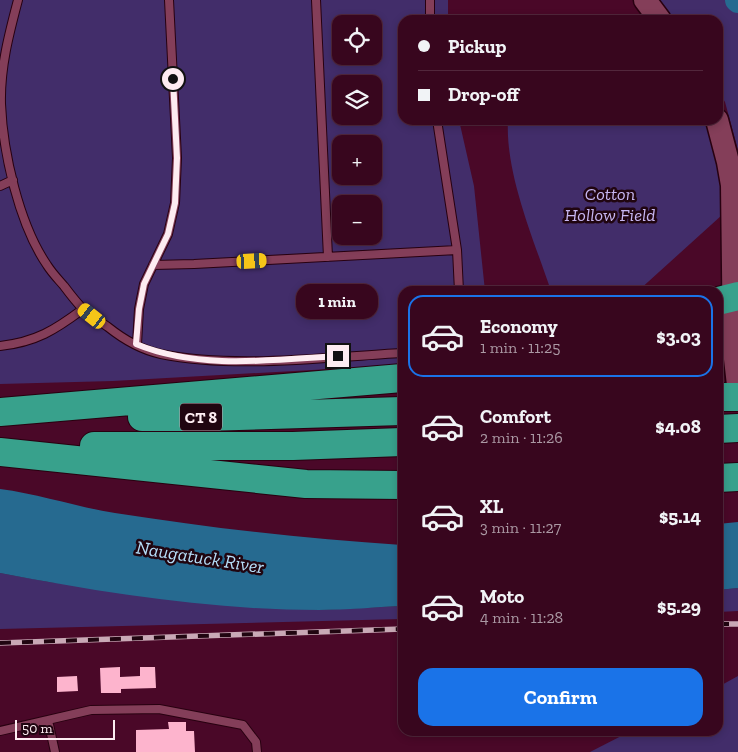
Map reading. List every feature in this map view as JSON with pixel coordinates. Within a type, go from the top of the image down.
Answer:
[{"type":"highway","points":[[0,412],[398,378]]},
{"type":"highway","points":[[723,397],[738,397]]},
{"type":"highway","name":"CT 8","points":[[0,417],[204,417],[398,411]]},
{"type":"highway","points":[[723,428],[738,428]]},
{"type":"highway","name":"CT 8","points":[[0,446],[293,446],[398,442]]},
{"type":"highway","points":[[0,452],[306,484],[398,485]]},
{"type":"highway","points":[[723,478],[738,477]]},
{"type":"street","points":[[645,0],[656,15]]},
{"type":"street","points":[[718,125],[732,185],[730,297],[738,385]]},
{"type":"lane","points":[[18,0],[5,47],[1,102],[3,136],[13,180],[31,236],[43,257],[83,309],[122,338],[160,354],[214,360],[273,360],[398,353]]},
{"type":"lane","points":[[136,344],[139,309],[144,284],[168,234],[175,203],[177,158],[169,0]]},
{"type":"lane","points":[[316,0],[328,257]]},
{"type":"lane","points":[[430,0],[430,15]]},
{"type":"lane","points":[[438,125],[457,250],[459,286]]},
{"type":"lane","points":[[0,186],[13,180]]},
{"type":"lane","points":[[153,265],[457,250]]},
{"type":"lane","points":[[0,346],[33,339],[48,333],[61,326],[83,309]]},
{"type":"lane","points":[[0,731],[90,710],[159,709],[243,725],[256,742],[257,752]]},
{"type":"lane","points":[[48,720],[55,752]]},
{"type":"green space","points":[[0,0],[448,0],[448,15],[398,15],[398,125],[460,125],[474,186],[484,286],[398,286],[398,365],[113,381],[0,384]]},
{"type":"green space","points":[[660,0],[738,0],[738,150],[723,99],[723,15],[670,15]]},
{"type":"green space","name":"Cotton Hollow Field","points":[[508,125],[711,125],[720,182],[722,215],[644,286],[549,286],[522,207],[508,141]]},
{"type":"green space","points":[[0,573],[49,582],[319,610],[398,606],[398,619],[0,629]]},
{"type":"green space","points":[[738,588],[738,611],[723,612],[723,590]]},
{"type":"green space","points":[[738,676],[738,752],[590,752],[621,736],[723,736],[723,684]]},
{"type":"water","name":"Naugatuck River","points":[[0,489],[115,513],[258,532],[398,545],[398,606],[319,610],[199,604],[79,587],[0,573]]},
{"type":"water","points":[[738,522],[738,588],[723,590],[723,524]]},
{"type":"building","points":[[120,667],[120,677],[140,676],[140,667],[155,667],[156,688],[121,689],[121,693],[101,693],[100,668]]},
{"type":"building","points":[[77,676],[78,691],[57,692],[57,677]]},
{"type":"building","points":[[168,722],[186,722],[186,731],[194,731],[195,752],[136,752],[136,730],[169,729]]},
{"type":"railway","points":[[723,624],[738,624]]},
{"type":"railway","points":[[0,643],[398,629]]},
{"type":"route","points":[[173,79],[177,158],[175,203],[168,234],[144,284],[139,309],[136,344],[160,354],[214,360],[273,360],[338,356]]}]
